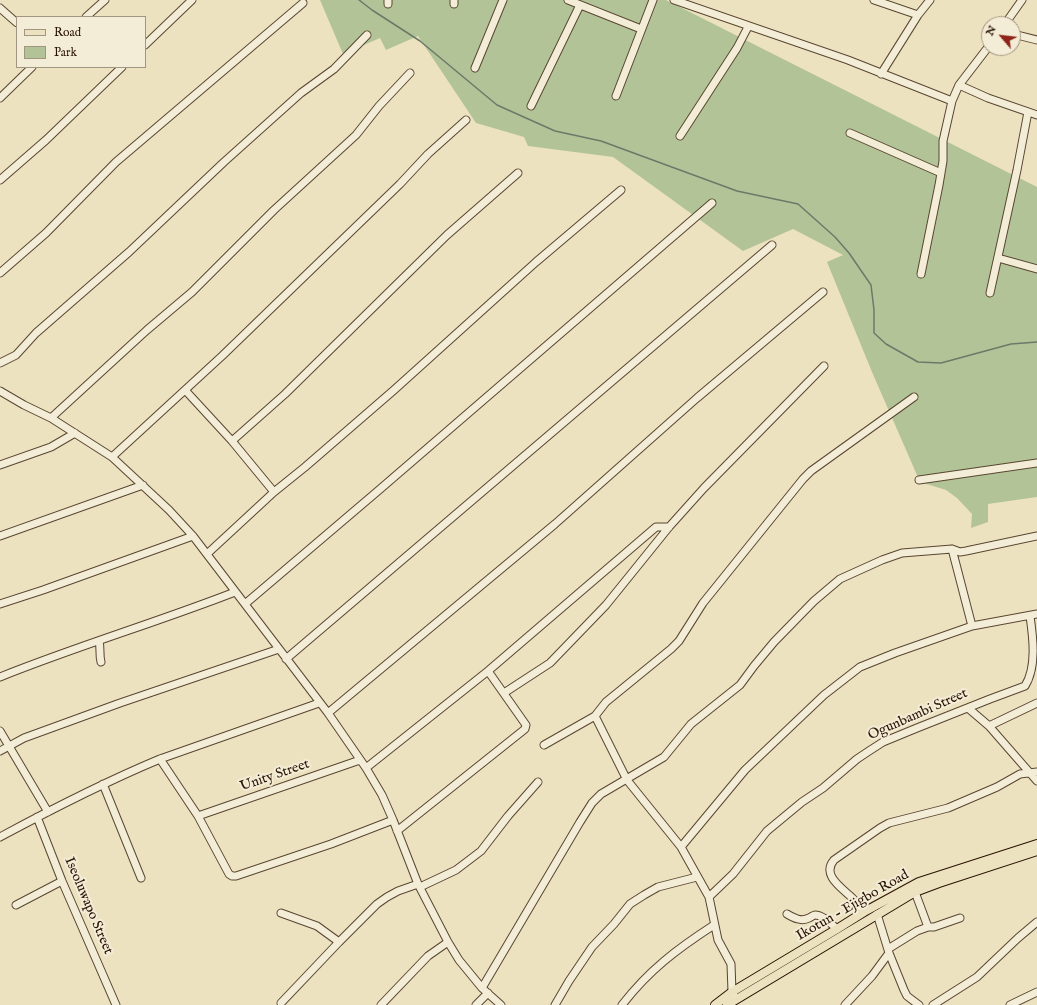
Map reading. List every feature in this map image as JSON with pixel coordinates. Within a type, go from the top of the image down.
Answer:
[{"type":"main road","name":"Ikotun - Ejigbo Road","points":[[727,1005],[734,996],[864,912],[920,882],[1036,850]]},
{"type":"main road","name":"Ikotun - Ejigbo Road","points":[[715,1005],[734,996],[915,892],[1036,850]]},
{"type":"street","points":[[92,0],[97,6]]},
{"type":"street","points":[[87,16],[104,0]]},
{"type":"street","points":[[146,44],[192,0]]},
{"type":"street","points":[[475,68],[503,0]]},
{"type":"street","points":[[568,0],[641,29]]},
{"type":"street","points":[[616,96],[653,0]]},
{"type":"street","points":[[674,0],[848,60],[952,101]]},
{"type":"street","points":[[874,0],[918,15]]},
{"type":"street","points":[[881,74],[918,15],[930,0]]},
{"type":"street","points":[[1011,16],[1022,0]]},
{"type":"street","points":[[0,273],[46,233],[116,162],[303,3]]},
{"type":"street","points":[[531,106],[580,5]]},
{"type":"street","points":[[1,10],[16,22]]},
{"type":"street","points":[[680,136],[737,48],[748,26]]},
{"type":"street","points":[[0,363],[16,355],[36,333],[129,252],[241,146],[301,93],[334,69],[367,35]]},
{"type":"street","points":[[1021,36],[1037,40]]},
{"type":"street","points":[[921,274],[941,173],[943,161],[943,141],[952,101],[959,86],[982,56]]},
{"type":"street","points":[[0,98],[31,68]]},
{"type":"street","points":[[0,180],[46,140],[121,68]]},
{"type":"street","points":[[51,418],[147,330],[192,292],[274,210],[356,135],[379,106],[410,73]]},
{"type":"street","points":[[959,86],[988,98],[1037,114]]},
{"type":"street","points":[[990,294],[1028,112]]},
{"type":"street","points":[[112,457],[222,356],[395,190],[428,154],[466,120]]},
{"type":"street","points":[[850,133],[941,173]]},
{"type":"street","points":[[232,441],[285,394],[447,235],[518,172]]},
{"type":"street","points":[[207,554],[274,492],[383,400],[533,265],[621,190]]},
{"type":"street","points":[[245,604],[712,203]]},
{"type":"street","points":[[286,659],[772,245]]},
{"type":"street","points":[[998,258],[1037,269]]},
{"type":"street","points":[[328,713],[555,524],[697,398],[823,292]]},
{"type":"street","points":[[504,693],[550,663],[606,605],[669,527],[704,488],[824,366]]},
{"type":"street","points":[[186,390],[232,441],[274,492]]},
{"type":"street","points":[[0,391],[51,418],[112,457],[169,510],[193,536],[328,713],[366,768],[382,795],[419,886],[454,954],[485,990],[502,1005]]},
{"type":"street","points":[[544,744],[595,716],[606,702],[662,657],[679,641],[703,603],[803,478],[914,397]]},
{"type":"street","points":[[0,465],[51,447],[75,433]]},
{"type":"street","points":[[919,480],[1037,462]]},
{"type":"street","points":[[0,536],[143,485]]},
{"type":"street","points":[[366,768],[488,671],[656,527],[669,527]]},
{"type":"street","points":[[0,604],[193,536]]},
{"type":"street","points":[[476,1005],[592,803],[601,794],[664,757],[691,724],[740,685],[774,642],[814,601],[840,579],[882,560],[902,553],[952,549],[960,552],[1037,536]]},
{"type":"street","points":[[952,549],[972,626]]},
{"type":"street","points":[[0,677],[31,664],[186,611],[235,592]]},
{"type":"street","points":[[681,847],[745,770],[824,695],[860,667],[895,652],[972,626],[1034,615]]},
{"type":"street","name":"Ogunbambi Street","points":[[708,896],[733,874],[767,831],[802,802],[837,777],[857,759],[883,742],[1025,686],[1030,677],[1033,650],[1034,615]]},
{"type":"street","points":[[99,641],[101,648],[99,657],[101,662]]},
{"type":"street","points":[[0,751],[24,738],[105,708],[278,649]]},
{"type":"street","points":[[397,831],[525,728],[526,726],[488,671]]},
{"type":"street","points":[[0,837],[103,784],[160,759],[319,703]]},
{"type":"street","points":[[989,726],[1037,703]]},
{"type":"street","points":[[968,708],[989,726],[1033,773],[1037,781]]},
{"type":"street","points":[[595,716],[627,780],[681,847],[708,896],[718,940],[731,964],[734,996]]},
{"type":"street","points":[[0,731],[48,812]]},
{"type":"street","points":[[160,759],[198,816],[229,874],[232,876],[324,846],[393,820]]},
{"type":"street","name":"Unity Street","points":[[198,816],[360,760]]},
{"type":"street","points":[[864,912],[853,898],[842,889],[831,874],[829,868],[830,864],[834,860],[889,823],[948,808],[997,787],[1014,776],[1033,773]]},
{"type":"street","points":[[281,1003],[369,912],[387,897],[419,886],[456,870],[482,851],[508,816],[538,782]]},
{"type":"street","points":[[103,784],[141,878]]},
{"type":"street","name":"Iseoluwapo Street","points":[[37,818],[62,881],[116,1005]]},
{"type":"street","points":[[555,1005],[592,947],[614,924],[630,904],[658,887],[697,877]]},
{"type":"street","points":[[16,905],[62,881]]},
{"type":"street","points":[[915,892],[928,927]]},
{"type":"street","points":[[281,913],[321,927],[339,942]]},
{"type":"street","points":[[787,914],[802,920],[814,915],[819,916],[825,919],[837,930]]},
{"type":"street","points":[[877,914],[904,990],[908,996],[919,1005]]},
{"type":"street","points":[[845,1005],[872,976],[889,951],[917,931],[960,918]]},
{"type":"street","points":[[933,1005],[977,977],[1037,922]]},
{"type":"street","points":[[622,1005],[635,988],[657,966],[688,942],[714,925]]},
{"type":"street","points":[[381,1005],[428,956],[448,942]]},
{"type":"street","points":[[1010,1005],[1037,992]]},
{"type":"green space","points":[[320,0],[666,0],[1037,187],[1037,497],[988,504],[988,522],[971,528],[972,514],[957,498],[946,490],[920,482],[872,372],[827,262],[843,255],[793,229],[743,251],[613,157],[528,146],[524,137],[476,123],[418,36],[386,50],[380,38],[343,54]]},
{"type":"waterway","points":[[359,0],[420,41],[497,105],[555,131],[601,141],[737,191],[798,204],[835,237],[849,253],[871,285],[874,310],[874,333],[886,344],[918,362],[941,363],[1011,344],[1037,342]]}]
